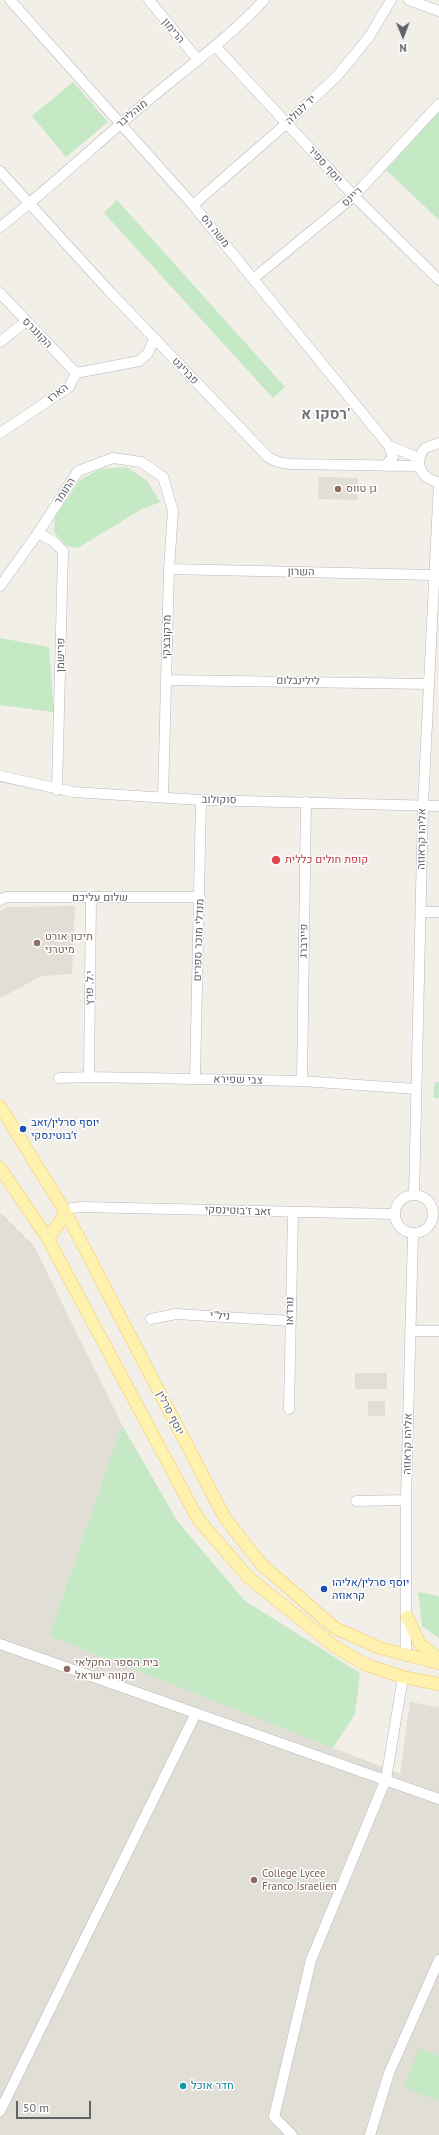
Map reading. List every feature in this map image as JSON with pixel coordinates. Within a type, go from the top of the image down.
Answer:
[{"type":"main road","name":"יוסף סרלין","points":[[0,1106],[66,1213],[225,1518],[261,1564],[335,1628],[380,1648],[406,1656],[439,1663]]},
{"type":"main road","points":[[0,1168],[48,1239],[198,1519],[248,1577],[334,1646],[366,1665],[403,1677],[439,1684]]},
{"type":"main road","points":[[48,1239],[66,1213]]},
{"type":"main road","points":[[407,1617],[420,1644],[439,1659]]},
{"type":"main road","points":[[403,1677],[406,1656]]},
{"type":"street","name":"משה הס","points":[[10,0],[193,205],[389,446],[419,462]]},
{"type":"street","name":"הרימון","points":[[149,0],[198,60]]},
{"type":"street","name":"מוהליבר","points":[[0,227],[29,204],[121,123],[215,46],[248,17],[264,0]]},
{"type":"street","name":"יד לגולה","points":[[193,205],[288,123],[338,75],[369,37],[391,0]]},
{"type":"street","points":[[409,0],[439,11]]},
{"type":"street","name":"יוסף ספיר","points":[[215,46],[288,123],[354,196],[438,277]]},
{"type":"street","name":"ריינס","points":[[253,280],[354,196],[439,104]]},
{"type":"street","name":"פבריגט","points":[[0,171],[154,339],[268,457],[278,462],[290,464],[385,466],[419,462]]},
{"type":"street","name":"הקונגרס","points":[[0,293],[25,322],[76,373]]},
{"type":"street","points":[[0,342],[25,322]]},
{"type":"street","name":"הארז","points":[[0,433],[69,387],[76,373],[139,361],[148,353],[154,339]]},
{"type":"street","points":[[439,443],[425,448],[419,462],[426,478],[439,482]]},
{"type":"street","points":[[385,466],[393,457],[389,446]]},
{"type":"street","name":"התומר","points":[[0,586],[38,533],[78,471],[113,458],[141,462],[163,477]]},
{"type":"street","name":"מרקובצקי","points":[[163,477],[172,511],[163,798]]},
{"type":"street","name":"אליהו קראוזה","points":[[414,1195],[423,806],[433,575],[439,482]]},
{"type":"street","name":"פרישמן","points":[[38,533],[53,541],[63,551],[57,790]]},
{"type":"street","name":"השרון","points":[[169,569],[433,575]]},
{"type":"street","name":"לילינבלום","points":[[166,680],[429,684]]},
{"type":"street","name":"סוקולוב","points":[[0,776],[57,790],[163,798],[439,806]]},
{"type":"street","name":"מנדלי מוכר ספרים","points":[[195,1079],[201,800]]},
{"type":"street","name":"פיירברג","points":[[302,1081],[306,802]]},
{"type":"street","name":"שלום עליכם","points":[[0,900],[6,897],[200,897]]},
{"type":"street","name":"י.ל. פרץ","points":[[89,1077],[91,898]]},
{"type":"street","points":[[421,912],[439,912]]},
{"type":"street","name":"צבי שפירא","points":[[59,1078],[89,1077],[302,1081],[416,1089]]},
{"type":"street","name":"זאב ז'בוטינסקי","points":[[52,1190],[66,1201],[82,1207]]},
{"type":"street","points":[[414,1195],[420,1196],[430,1204],[436,1215],[424,1230],[413,1233],[402,1230],[395,1220],[394,1214],[398,1203],[408,1196],[414,1195]]},
{"type":"street","name":"זאב ז'בוטינסקי","points":[[66,1213],[72,1208],[82,1207],[293,1213],[394,1214]]},
{"type":"street","name":"נורדאו","points":[[289,1409],[293,1213]]},
{"type":"street","name":"אליהו קראוזה","points":[[406,1656],[406,1500],[413,1233]]},
{"type":"street","name":"ניל\"י","points":[[151,1319],[176,1314],[290,1321]]},
{"type":"street","points":[[410,1331],[439,1331]]},
{"type":"street","points":[[356,1501],[406,1500]]},
{"type":"street","points":[[0,1644],[439,1799]]},
{"type":"street","points":[[292,2135],[274,2117],[311,1960],[386,1780],[403,1677]]},
{"type":"street","points":[[0,2111],[196,1713]]},
{"type":"street","points":[[370,2135],[389,2073],[439,1960]]},
{"type":"shaded area","name":"גן טווס","points":[[319,477],[358,478],[358,500],[318,499]]},
{"type":"shaded area","name":"תיכון אורט מיטרני","points":[[75,906],[72,974],[42,976],[0,998],[0,911],[8,907]]},
{"type":"shaded area","name":"בית הספר החקלאי מקווה ישראל","points":[[0,1212],[34,1246],[122,1425],[49,1636],[400,1774],[410,1702],[439,1707],[439,2135],[0,2135]]},
{"type":"shaded area","points":[[355,1373],[387,1373],[387,1389],[355,1389]]},
{"type":"shaded area","points":[[368,1401],[385,1401],[385,1416],[368,1416]]},
{"type":"green space","points":[[73,82],[108,122],[66,157],[32,116]]},
{"type":"green space","points":[[439,112],[439,220],[386,170]]},
{"type":"green space","points":[[117,200],[285,387],[273,398],[104,213]]},
{"type":"green space","points":[[127,467],[147,481],[160,502],[140,510],[78,548],[67,546],[54,532],[55,517],[80,480],[100,469]]},
{"type":"green space","points":[[0,638],[49,647],[54,712],[0,705]]},
{"type":"green space","points":[[435,1082],[439,1082],[439,1098],[433,1098]]},
{"type":"green space","points":[[122,1425],[178,1522],[245,1601],[360,1673],[355,1714],[333,1748],[49,1636]]},
{"type":"green space","points":[[418,1592],[439,1596],[439,1638],[422,1626]]},
{"type":"green space","points":[[419,2048],[439,2056],[439,2101],[404,2088]]},
{"type":"place","name":"גן טווס","points":[[338,489]]},
{"type":"place","name":"קופת חולים כללית","points":[[276,860]]},
{"type":"place","name":"תיכון אורט מיטרני","points":[[37,943]]},
{"type":"place","name":"יוסף סרלין/זאב ז׳בוטינסקי","points":[[23,1129]]},
{"type":"place","name":"יוסף סרלין/אליהו קראוזה","points":[[324,1589]]},
{"type":"place","name":"בית הספר החקלאי מקווה ישראל","points":[[67,1669]]},
{"type":"place","name":"College Lycee Franco Israelien","points":[[254,1880]]},
{"type":"place","name":"חדר אוכל","points":[[183,2086]]},
{"type":"district","name":"רסקו א'","points":[[326,415]]}]
